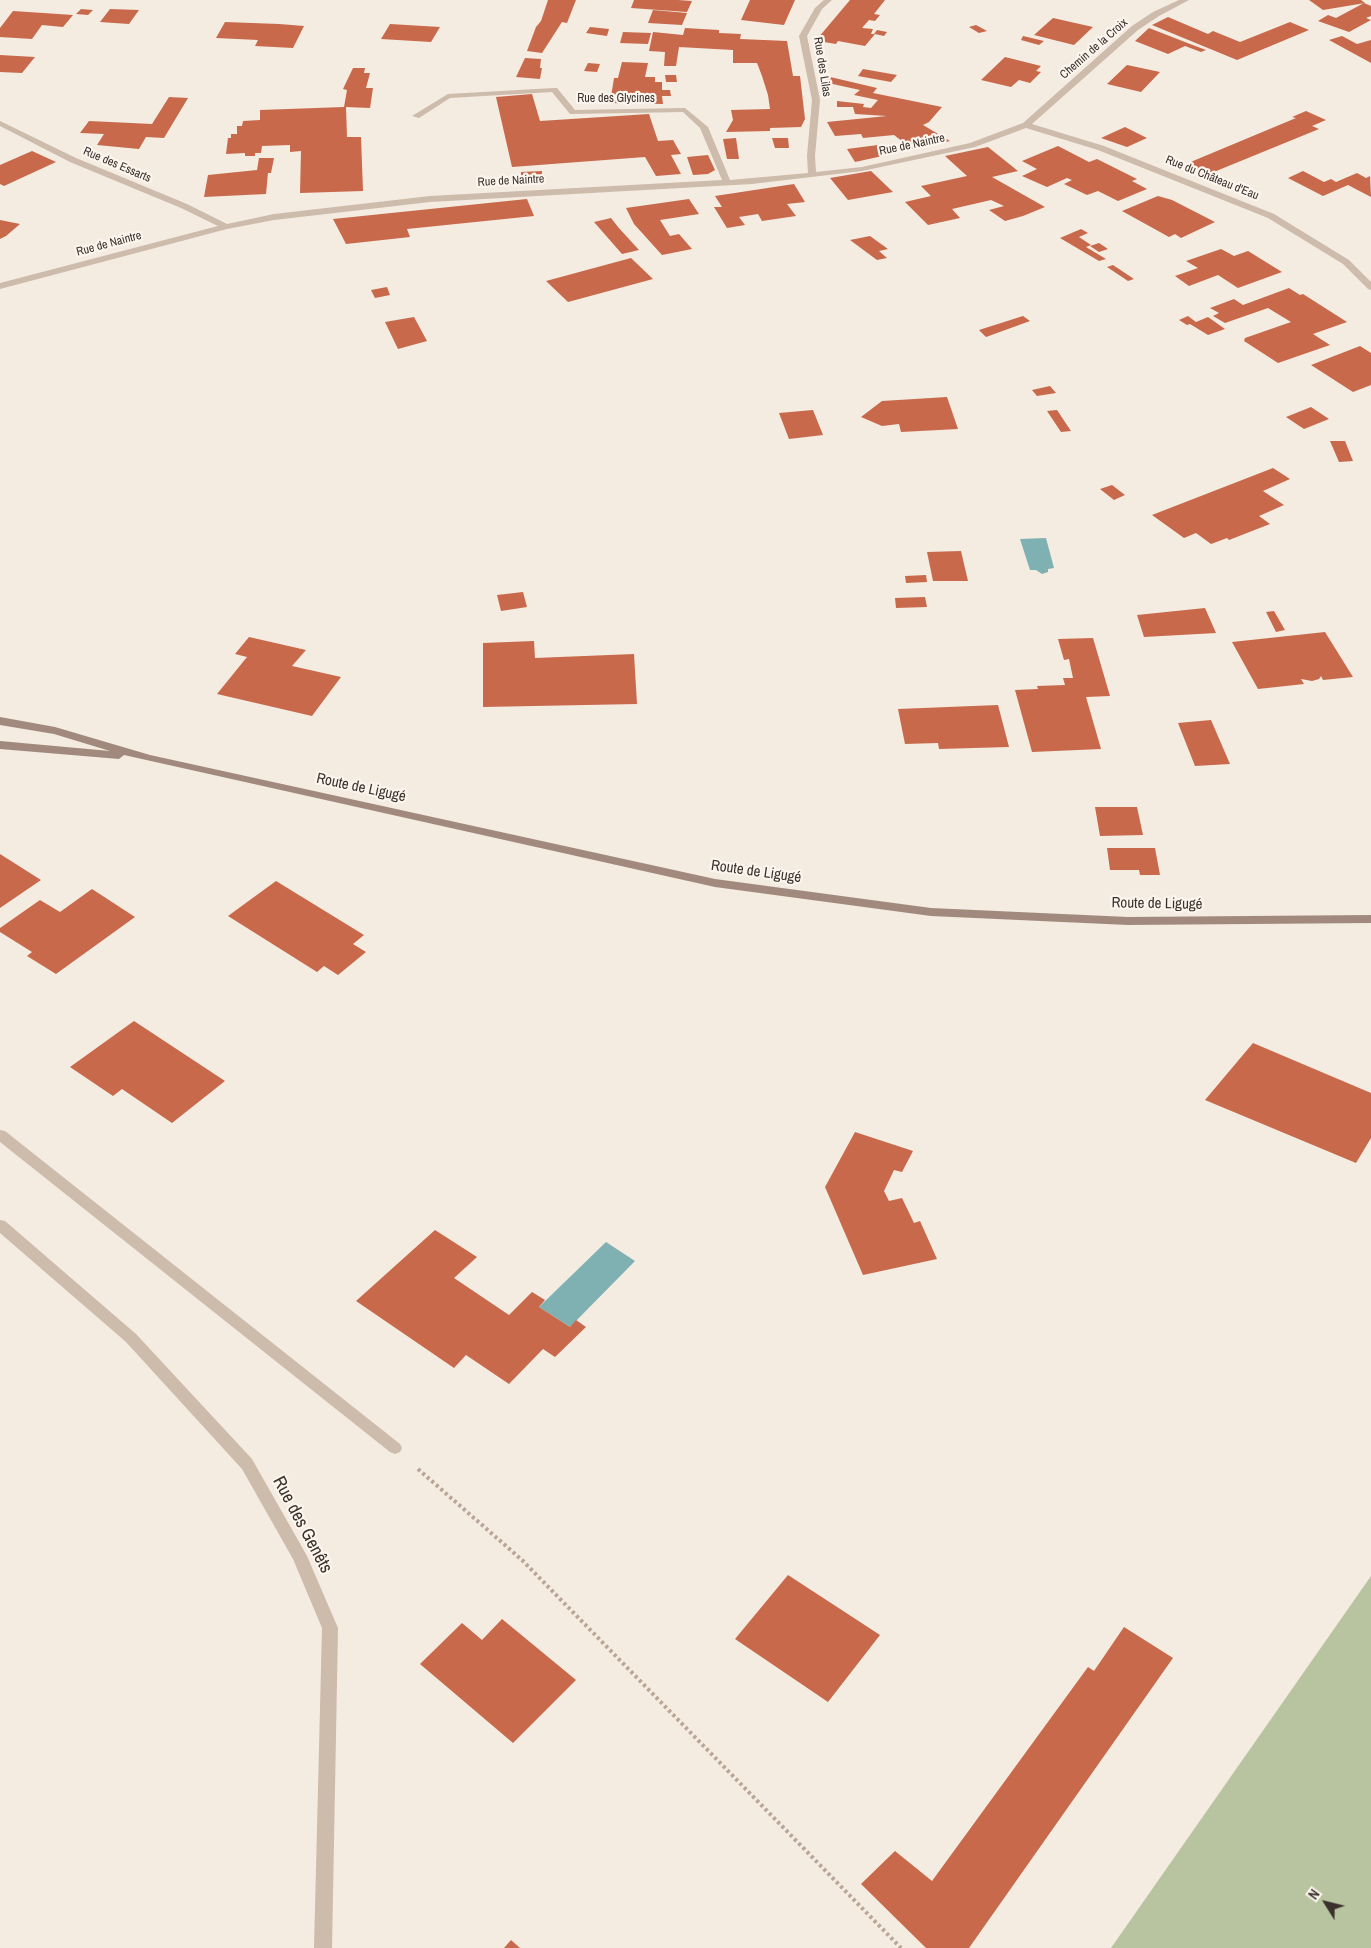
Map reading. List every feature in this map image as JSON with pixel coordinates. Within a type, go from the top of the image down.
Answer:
[{"type":"street","name":"Rue des Lilas","points":[[812,175],[811,156],[816,100],[803,36],[819,8],[828,0]]},
{"type":"street","name":"Chemin de la Croix","points":[[1026,125],[1135,28],[1156,14],[1185,0]]},
{"type":"street","name":"Rue des Glycines","points":[[416,116],[448,96],[554,90],[573,112],[685,110],[704,127],[727,182]]},
{"type":"street","name":"Rue des Essarts","points":[[0,124],[73,160],[184,206],[226,227]]},
{"type":"street","name":"Rue de Naintre","points":[[0,286],[226,227],[274,217],[430,199],[727,182],[862,169],[972,145],[1026,125]]},
{"type":"street","name":"Rue du Château d'Eau","points":[[1026,125],[1101,148],[1271,216],[1346,262],[1371,288]]},
{"type":"street","name":"Route de Ligugé","points":[[0,721],[55,731],[149,758],[715,883],[931,912],[1108,920],[1371,919]]},
{"type":"street","name":"Route de Ligugé","points":[[0,745],[149,758]]},
{"type":"street","points":[[0,1135],[395,1448]]},
{"type":"street","name":"Rue des Genêts","points":[[0,1225],[131,1338],[247,1464],[299,1556],[330,1628],[323,1948]]},
{"type":"path","points":[[395,1448],[522,1560],[901,1948]]},
{"type":"green space","points":[[1371,1576],[1371,1948],[1111,1948]]},
{"type":"water","points":[[1046,538],[1054,568],[1048,569],[1048,572],[1042,574],[1036,570],[1030,570],[1020,539]]},
{"type":"water","points":[[606,1242],[635,1261],[570,1327],[539,1307]]},
{"type":"building","points":[[548,0],[576,0],[567,23],[562,22],[542,53],[527,51],[536,27],[541,21]]},
{"type":"building","points":[[634,0],[692,1],[687,12],[631,8]]},
{"type":"building","points":[[750,0],[795,0],[784,25],[741,20]]},
{"type":"building","points":[[850,0],[885,0],[874,14],[880,15],[875,21],[869,20],[862,28],[873,29],[871,34],[874,34],[877,30],[887,32],[884,36],[875,34],[865,46],[838,41],[836,44],[818,41],[818,38]]},
{"type":"building","points":[[1309,0],[1361,0],[1365,3],[1323,10]]},
{"type":"building","points":[[1364,3],[1371,6],[1371,16],[1366,18],[1371,20],[1349,32],[1318,21],[1328,15],[1336,18]]},
{"type":"building","points":[[81,9],[93,10],[88,15],[76,14]]},
{"type":"building","points":[[110,9],[139,10],[129,24],[100,22]]},
{"type":"building","points":[[653,10],[687,13],[682,25],[648,23]]},
{"type":"building","points":[[13,11],[73,15],[63,27],[42,25],[32,39],[0,37],[0,28]]},
{"type":"building","points":[[1168,17],[1208,34],[1213,31],[1240,42],[1290,22],[1309,30],[1237,60],[1152,25]]},
{"type":"building","points":[[1053,18],[1093,27],[1074,45],[1034,35]]},
{"type":"building","points":[[225,22],[304,26],[293,48],[255,46],[258,40],[216,38]]},
{"type":"building","points":[[390,24],[440,27],[431,42],[381,39]]},
{"type":"building","points":[[976,25],[987,31],[979,33],[969,27]]},
{"type":"building","points":[[590,27],[609,29],[607,36],[586,33]]},
{"type":"building","points":[[685,28],[719,30],[719,33],[741,34],[740,39],[787,41],[793,76],[800,76],[805,119],[801,127],[770,128],[770,131],[726,132],[733,120],[731,110],[770,109],[768,95],[757,63],[733,63],[733,50],[679,47],[676,66],[664,66],[665,52],[649,51],[653,32],[683,35]]},
{"type":"building","points":[[1149,28],[1206,50],[1201,52],[1185,46],[1168,54],[1135,41]]},
{"type":"building","points":[[623,32],[651,33],[648,44],[620,43]]},
{"type":"building","points":[[1023,36],[1044,41],[1039,45],[1021,40]]},
{"type":"building","points":[[1342,36],[1357,44],[1371,40],[1371,63],[1329,40]]},
{"type":"building","points":[[0,55],[35,57],[22,73],[0,72]]},
{"type":"building","points":[[1005,57],[1041,66],[1036,71],[1041,72],[1030,83],[1019,80],[1011,87],[981,80]]},
{"type":"building","points":[[525,58],[541,59],[540,79],[516,77]]},
{"type":"building","points":[[622,62],[648,63],[645,77],[655,77],[655,82],[662,82],[662,90],[670,90],[671,96],[662,96],[663,104],[610,103],[614,78],[618,78]]},
{"type":"building","points":[[588,63],[600,64],[597,72],[584,71]]},
{"type":"building","points":[[1127,65],[1160,72],[1141,92],[1107,84]]},
{"type":"building","points":[[353,68],[365,68],[364,73],[370,73],[366,88],[373,88],[370,108],[346,107],[347,137],[361,137],[363,191],[300,193],[301,151],[290,152],[290,145],[262,146],[261,153],[255,153],[255,156],[245,156],[245,153],[226,154],[228,138],[231,138],[231,134],[237,134],[237,126],[242,126],[243,121],[260,120],[260,110],[344,107],[347,90],[343,89]]},
{"type":"building","points":[[863,69],[897,75],[891,82],[858,76]]},
{"type":"building","points":[[665,75],[676,75],[677,82],[666,82]]},
{"type":"building","points":[[826,76],[877,88],[873,93],[942,107],[929,122],[923,125],[950,141],[912,149],[894,135],[863,138],[861,134],[835,136],[827,122],[887,116],[855,114],[853,107],[837,107],[837,101],[864,104],[863,107],[871,108],[878,100],[854,95],[860,90],[828,83]]},
{"type":"building","points":[[532,94],[540,121],[649,114],[658,141],[673,140],[681,154],[671,155],[681,174],[656,176],[645,157],[512,167],[496,97]]},
{"type":"building","points":[[169,97],[188,98],[164,138],[146,137],[139,149],[97,145],[104,134],[80,133],[89,121],[152,124]]},
{"type":"building","points":[[1306,111],[1326,120],[1312,126],[1319,129],[1204,176],[1181,166],[1296,118],[1292,117]]},
{"type":"building","points":[[1125,127],[1147,138],[1127,147],[1101,138]]},
{"type":"building","points":[[736,138],[739,159],[727,159],[723,139]]},
{"type":"building","points":[[772,138],[788,138],[789,148],[775,148]]},
{"type":"building","points":[[878,145],[887,155],[855,162],[847,149]]},
{"type":"building","points":[[1058,146],[1089,162],[1097,159],[1137,179],[1132,181],[1147,189],[1118,201],[1098,191],[1087,195],[1064,184],[1072,180],[1067,178],[1047,187],[1022,176],[1037,169],[1022,161]]},
{"type":"building","points":[[988,147],[1018,171],[992,177],[1045,207],[1005,221],[989,210],[1004,206],[991,200],[952,209],[960,218],[928,225],[905,202],[931,196],[921,186],[967,176],[945,156]]},
{"type":"building","points":[[32,151],[56,162],[4,186],[0,184],[0,165]]},
{"type":"building","points":[[708,155],[715,170],[708,174],[693,175],[687,157]]},
{"type":"building","points":[[259,158],[274,158],[271,173],[268,173],[266,194],[204,197],[208,175],[257,170]]},
{"type":"building","points":[[542,171],[542,183],[521,183],[521,172]]},
{"type":"building","points":[[871,171],[893,192],[848,200],[830,178]]},
{"type":"building","points":[[1303,171],[1324,182],[1331,179],[1336,182],[1357,173],[1366,178],[1370,176],[1371,197],[1348,185],[1323,196],[1288,178]]},
{"type":"building","points":[[794,184],[805,202],[787,204],[796,216],[762,221],[758,214],[739,217],[745,225],[727,228],[714,207],[722,207],[715,196]]},
{"type":"building","points":[[1158,196],[1172,200],[1215,222],[1181,238],[1175,234],[1169,237],[1122,211]]},
{"type":"building","points":[[527,199],[534,216],[407,229],[410,237],[346,244],[333,219]]},
{"type":"building","points":[[689,199],[699,214],[660,220],[670,236],[679,234],[692,249],[662,255],[634,224],[626,208]]},
{"type":"building","points":[[611,218],[639,250],[622,254],[594,222]]},
{"type":"building","points":[[0,220],[20,224],[0,239]]},
{"type":"building","points":[[1081,229],[1088,233],[1079,237],[1091,245],[1086,247],[1106,259],[1099,261],[1060,238]]},
{"type":"building","points":[[870,236],[888,249],[879,251],[887,258],[877,260],[850,240]]},
{"type":"building","points":[[1099,243],[1108,249],[1099,252],[1090,246]]},
{"type":"building","points":[[1221,249],[1234,256],[1248,251],[1282,272],[1238,288],[1218,275],[1189,286],[1175,276],[1198,268],[1186,261]]},
{"type":"building","points":[[631,258],[653,279],[568,302],[546,281]]},
{"type":"building","points":[[1113,265],[1134,279],[1128,281],[1107,267]]},
{"type":"building","points":[[387,287],[390,295],[375,298],[371,290]]},
{"type":"building","points":[[1289,288],[1300,295],[1303,294],[1347,322],[1313,334],[1330,345],[1278,363],[1244,341],[1245,338],[1291,322],[1268,308],[1225,323],[1213,316],[1219,313],[1210,308],[1234,299],[1243,305]]},
{"type":"building","points":[[1023,316],[1030,321],[986,337],[979,330]]},
{"type":"building","points":[[1188,316],[1196,322],[1208,317],[1225,329],[1208,335],[1190,324],[1187,325],[1179,320]]},
{"type":"building","points":[[414,317],[427,341],[398,349],[385,322]]},
{"type":"building","points":[[1360,346],[1371,353],[1371,385],[1353,392],[1311,365]]},
{"type":"building","points":[[1050,386],[1056,393],[1037,396],[1032,390]]},
{"type":"building","points":[[947,397],[958,429],[901,432],[899,424],[882,426],[861,417],[882,401]]},
{"type":"building","points":[[1311,407],[1329,419],[1304,429],[1286,417]]},
{"type":"building","points":[[813,410],[823,435],[789,439],[779,413]]},
{"type":"building","points":[[1057,410],[1071,431],[1061,432],[1047,411]]},
{"type":"building","points":[[1330,441],[1345,441],[1353,461],[1339,462]]},
{"type":"building","points":[[1273,468],[1290,479],[1263,491],[1284,505],[1259,516],[1270,524],[1229,540],[1227,538],[1211,544],[1196,533],[1184,538],[1152,515]]},
{"type":"building","points":[[1112,485],[1125,495],[1114,500],[1100,489]]},
{"type":"building","points":[[961,551],[968,581],[933,581],[927,552]]},
{"type":"building","points":[[926,575],[927,582],[906,583],[905,576]]},
{"type":"building","points":[[523,592],[527,607],[501,611],[497,595]]},
{"type":"building","points":[[925,597],[927,607],[896,608],[895,598]]},
{"type":"building","points":[[1205,608],[1216,633],[1144,637],[1137,615]]},
{"type":"building","points":[[1274,611],[1285,630],[1276,632],[1266,612]]},
{"type":"building","points":[[1325,632],[1353,677],[1323,680],[1321,676],[1319,679],[1312,681],[1301,679],[1304,684],[1258,689],[1232,642]]},
{"type":"building","points":[[249,637],[306,650],[292,666],[341,677],[312,716],[217,694],[247,657],[235,654]]},
{"type":"building","points":[[1093,638],[1110,696],[1086,697],[1101,749],[1032,752],[1015,690],[1038,689],[1037,686],[1065,685],[1063,678],[1073,678],[1069,659],[1064,660],[1058,639]]},
{"type":"building","points":[[534,641],[535,658],[634,654],[637,704],[483,707],[483,643]]},
{"type":"building","points":[[998,705],[1009,747],[939,749],[938,743],[905,744],[898,709]]},
{"type":"building","points":[[1211,720],[1230,764],[1195,766],[1178,723]]},
{"type":"building","points":[[1095,807],[1137,807],[1143,835],[1100,836]]},
{"type":"building","points":[[1107,848],[1155,848],[1160,875],[1140,875],[1139,870],[1110,870]]},
{"type":"building","points":[[0,854],[41,880],[0,908]]},
{"type":"building","points":[[276,881],[364,935],[353,944],[366,952],[338,975],[324,966],[317,972],[228,916]]},
{"type":"building","points":[[92,889],[135,917],[56,974],[27,956],[32,952],[0,932],[0,928],[40,900],[60,912]]},
{"type":"building","points":[[134,1021],[225,1081],[172,1123],[122,1089],[113,1096],[70,1067]]},
{"type":"building","points":[[1253,1043],[1371,1093],[1371,1138],[1356,1163],[1205,1100]]},
{"type":"building","points":[[855,1132],[913,1151],[902,1172],[894,1170],[884,1191],[889,1201],[902,1198],[914,1223],[920,1221],[937,1259],[863,1275],[825,1187]]},
{"type":"building","points":[[435,1230],[477,1257],[454,1278],[509,1315],[532,1292],[545,1300],[539,1307],[570,1327],[576,1320],[586,1327],[555,1357],[543,1349],[509,1384],[466,1355],[454,1368],[356,1301]]},
{"type":"building","points":[[788,1575],[880,1635],[828,1702],[735,1639]]},
{"type":"building","points":[[502,1619],[576,1680],[513,1743],[420,1664],[462,1623],[482,1640]]},
{"type":"building","points":[[1124,1627],[1173,1658],[969,1948],[926,1948],[861,1884],[895,1851],[932,1881],[1088,1667],[1094,1671]]},
{"type":"building","points":[[511,1940],[520,1948],[504,1948]]}]
